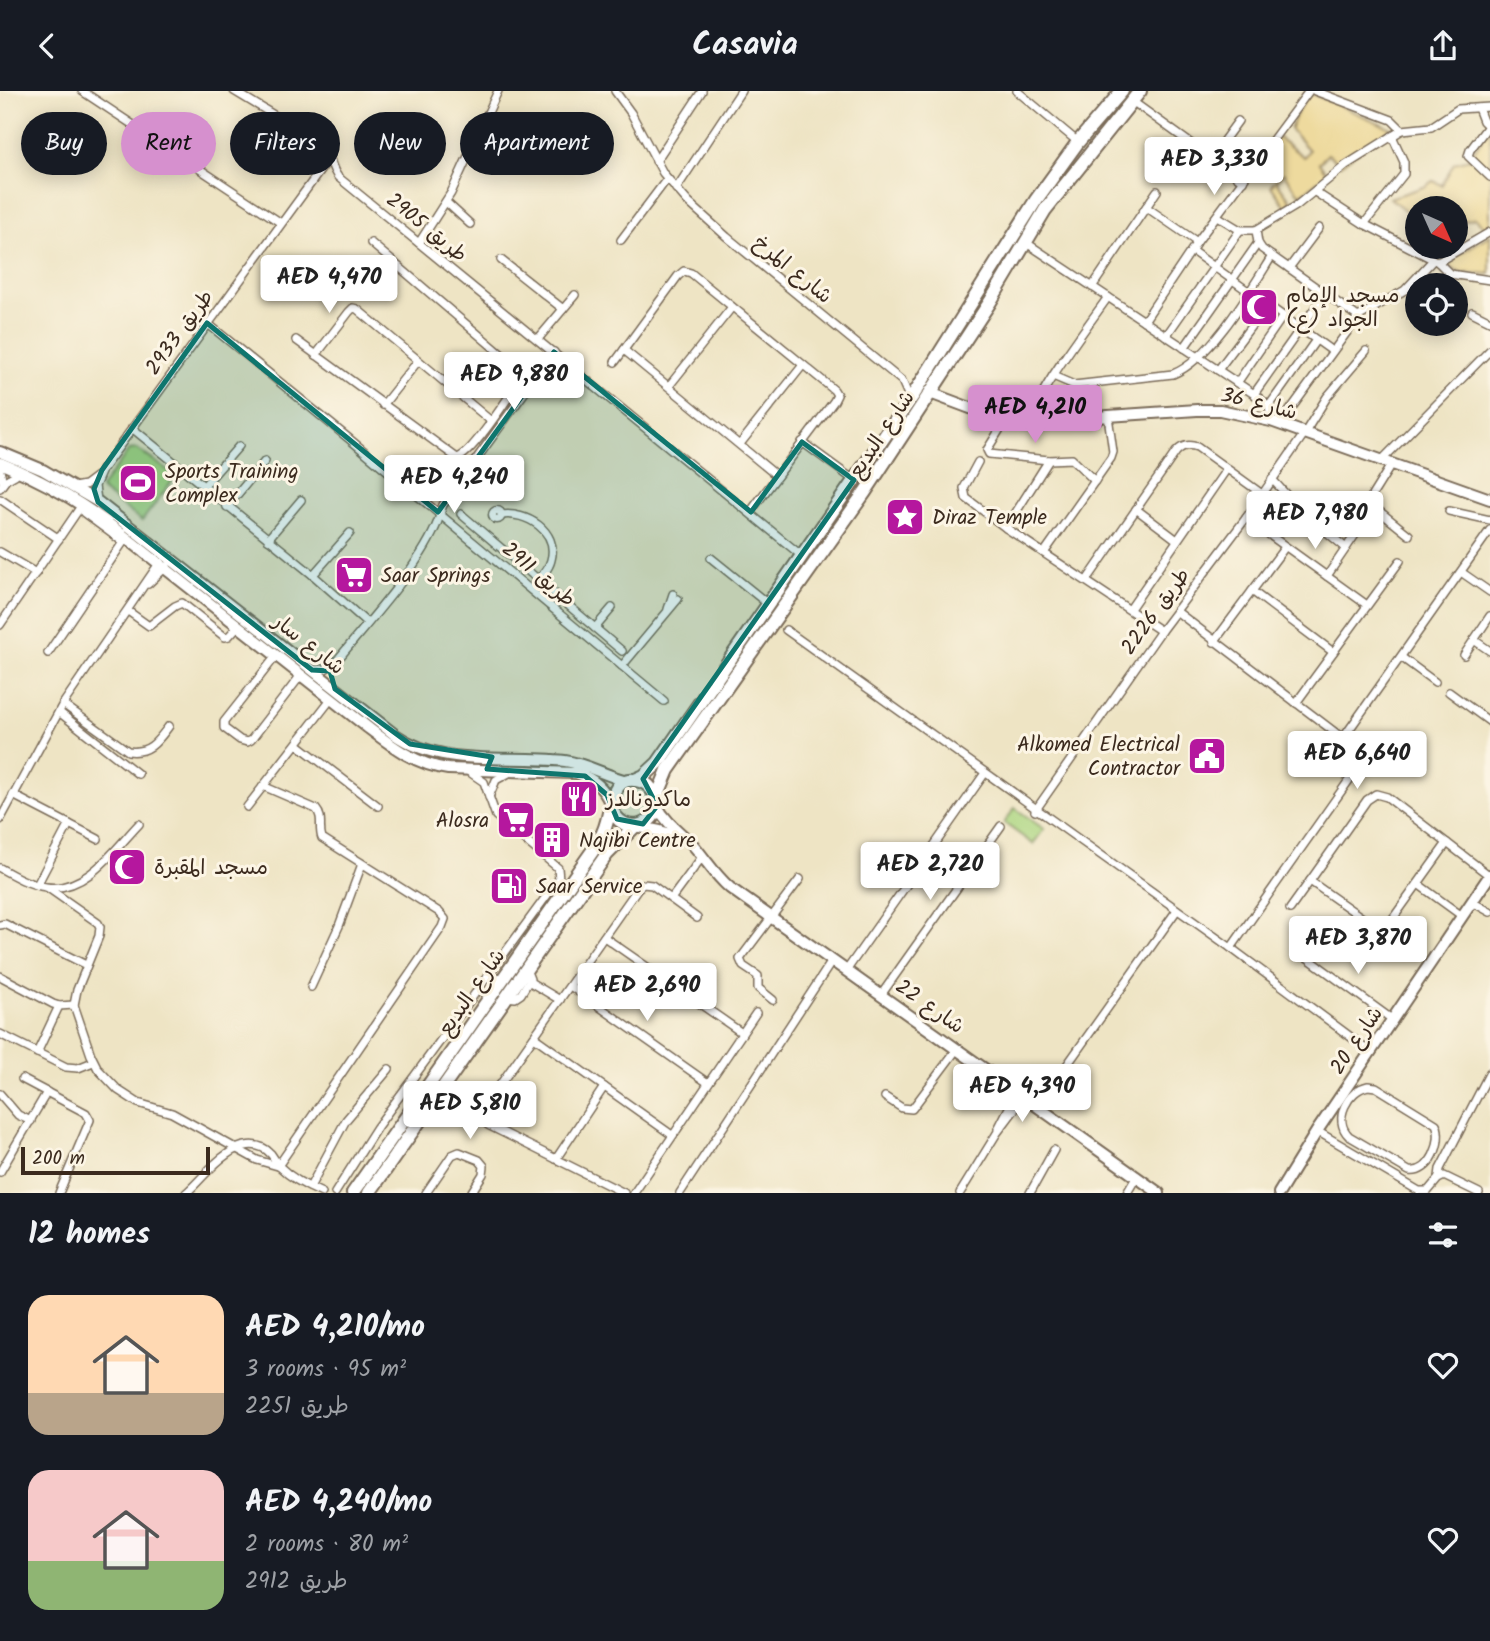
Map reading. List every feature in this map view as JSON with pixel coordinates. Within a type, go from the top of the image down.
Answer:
[{"type":"main road","name":"شارع البديع","points":[[631,780],[643,776],[658,763],[910,399],[1036,200],[1078,142],[1122,91]]},
{"type":"main road","name":"شارع البديع","points":[[656,802],[668,770],[865,492],[990,302],[1045,210],[1141,91]]},
{"type":"main road","points":[[631,780],[649,786],[656,802],[649,820],[635,826],[628,826],[617,819],[610,805],[615,789],[631,780]]},
{"type":"main road","name":"شارع البديع","points":[[353,1193],[596,846],[606,826],[610,805]]},
{"type":"main road","name":"شارع البديع","points":[[369,1193],[506,997],[528,975],[607,853],[635,826]]},
{"type":"street","points":[[82,91],[281,223]]},
{"type":"street","name":"طريق 2905","points":[[234,91],[268,112]]},
{"type":"street","points":[[248,100],[253,91]]},
{"type":"street","points":[[419,243],[446,202],[498,91]]},
{"type":"street","name":"شارع المرخ","points":[[615,91],[631,113],[667,179],[676,189],[727,237],[902,381],[907,387],[910,399]]},
{"type":"street","points":[[656,161],[702,91]]},
{"type":"street","points":[[676,189],[741,91]]},
{"type":"street","points":[[1017,91],[1078,142]]},
{"type":"street","points":[[1144,321],[1197,242],[1309,91]]},
{"type":"street","points":[[1317,91],[1392,120],[1402,130]]},
{"type":"street","points":[[1339,101],[1343,91]]},
{"type":"street","points":[[1131,102],[1243,181]]},
{"type":"street","points":[[1217,216],[1240,230],[1256,230],[1315,192],[1346,165],[1402,130],[1431,127],[1458,109],[1490,107]]},
{"type":"street","points":[[1478,108],[1483,121],[1489,127],[1469,150],[1468,156],[1490,177]]},
{"type":"street","points":[[1210,158],[1238,121]]},
{"type":"street","points":[[1364,224],[1404,174],[1404,162],[1392,136]]},
{"type":"street","name":"طريق 2933","points":[[74,487],[88,484],[102,470],[317,175]]},
{"type":"street","name":"طريق 2905","points":[[337,175],[802,556]]},
{"type":"street","points":[[621,240],[667,179]]},
{"type":"street","points":[[1092,287],[1157,191]]},
{"type":"street","points":[[1315,192],[1364,224],[1436,261],[1456,277],[1490,280]]},
{"type":"street","points":[[446,202],[470,224]]},
{"type":"street","points":[[1146,207],[1197,242]]},
{"type":"street","points":[[1289,268],[1319,228]]},
{"type":"street","points":[[1166,336],[1240,230]]},
{"type":"street","points":[[1256,230],[1262,249],[1357,317]]},
{"type":"street","points":[[1275,422],[1357,317],[1405,290],[1436,261],[1490,232]]},
{"type":"street","points":[[1025,242],[1254,394],[1269,405],[1275,422]]},
{"type":"street","points":[[296,340],[457,458],[465,455],[491,421],[522,377],[522,371],[370,243]]},
{"type":"street","points":[[1184,348],[1258,243]]},
{"type":"street","points":[[1192,251],[1332,351]]},
{"type":"street","points":[[1053,376],[1074,385],[1174,374],[1185,369],[1200,358],[1272,256]]},
{"type":"street","name":"طريق 2905","points":[[501,260],[563,309]]},
{"type":"street","points":[[615,362],[684,271],[691,273],[834,390],[836,395],[751,512]]},
{"type":"street","points":[[1254,394],[1325,294]]},
{"type":"street","points":[[538,339],[575,295]]},
{"type":"street","points":[[1040,425],[1035,412],[1036,406],[1053,376],[1108,297]]},
{"type":"street","points":[[1218,370],[1267,305]]},
{"type":"street","points":[[669,386],[732,307]]},
{"type":"street","points":[[316,355],[349,312],[353,308],[357,309],[491,421]]},
{"type":"street","points":[[1472,312],[1490,321]]},
{"type":"street","points":[[1237,383],[1283,316]]},
{"type":"street","name":"طريق 2911","points":[[207,323],[664,701]]},
{"type":"street","points":[[1269,405],[1316,340]]},
{"type":"street","points":[[624,349],[777,476]]},
{"type":"street","points":[[1409,535],[1368,502],[1386,463],[1490,350]]},
{"type":"street","name":"طريق 2226","points":[[1035,811],[1161,631],[1246,518],[1327,397],[1366,351]]},
{"type":"street","points":[[276,656],[224,722],[227,730],[243,742],[251,740],[306,673],[325,669],[335,663],[414,561],[437,524],[443,505],[554,352]]},
{"type":"street","points":[[1483,358],[1490,363]]},
{"type":"street","points":[[383,405],[418,361]]},
{"type":"street","points":[[740,444],[803,365]]},
{"type":"street","points":[[902,381],[917,380],[926,373]]},
{"type":"street","name":"شارع 36","points":[[930,393],[1005,421],[1040,425],[1108,416],[1197,409],[1220,410],[1275,422],[1490,499]]},
{"type":"street","points":[[1044,553],[1108,464],[1113,452],[1108,416]]},
{"type":"street","points":[[1005,421],[987,450],[993,455],[1049,460],[1072,459],[1095,481]]},
{"type":"street","points":[[132,428],[313,575],[366,622]]},
{"type":"street","points":[[478,437],[487,444]]},
{"type":"street","points":[[802,442],[854,479]]},
{"type":"street","points":[[203,487],[239,446]]},
{"type":"street","points":[[1087,580],[1175,452],[1183,446],[1197,447],[1262,494]]},
{"type":"street","name":"شارع سار","points":[[0,452],[37,467],[98,502],[237,626],[276,656],[306,673]]},
{"type":"street","points":[[1006,528],[1049,460]]},
{"type":"street","points":[[227,507],[265,461]]},
{"type":"street","points":[[978,462],[964,488],[966,498],[1006,528],[1161,631]]},
{"type":"street","name":"شارع سار","points":[[0,463],[70,497],[124,540],[165,562],[333,694],[410,744],[440,753],[495,759],[568,762],[607,776],[631,780]]},
{"type":"street","points":[[1,485],[0,470],[50,491],[124,540],[48,653]]},
{"type":"street","name":"طريق 2933","points":[[98,502],[94,489],[102,470]]},
{"type":"street","points":[[1130,610],[1226,470]]},
{"type":"street","points":[[1,485],[15,475]]},
{"type":"street","points":[[1272,479],[1301,511],[1346,548]]},
{"type":"street","points":[[0,499],[59,539]]},
{"type":"street","points":[[268,539],[301,500]]},
{"type":"street","points":[[0,625],[79,509]]},
{"type":"street","points":[[1136,509],[1177,540]]},
{"type":"street","points":[[1449,510],[1490,520]]},
{"type":"street","points":[[461,514],[622,651]]},
{"type":"street","points":[[483,533],[493,518],[499,519],[501,515],[513,514],[532,519],[545,534],[552,552],[551,562],[530,589]]},
{"type":"street","points":[[1246,518],[1367,605]]},
{"type":"street","points":[[1344,737],[1490,530]]},
{"type":"street","points":[[1326,576],[1357,532]]},
{"type":"street","points":[[313,575],[350,533]]},
{"type":"street","points":[[1214,642],[1285,547]]},
{"type":"street","points":[[0,552],[36,573]]},
{"type":"street","points":[[711,558],[768,604]]},
{"type":"street","points":[[1296,703],[1400,561]]},
{"type":"street","points":[[0,820],[63,704],[165,562]]},
{"type":"street","points":[[1461,572],[1490,592]]},
{"type":"street","points":[[1252,591],[1333,652]]},
{"type":"street","points":[[622,666],[676,596]]},
{"type":"street","points":[[128,611],[149,625],[182,603],[225,637],[237,626]]},
{"type":"street","points":[[595,628],[612,608]]},
{"type":"street","points":[[1176,611],[1363,751],[1366,756],[1231,948]]},
{"type":"street","points":[[1464,655],[1490,616]]},
{"type":"street","points":[[786,630],[1035,811],[1231,948],[1371,1052]]},
{"type":"street","points":[[1474,640],[1490,651]]},
{"type":"street","points":[[1401,657],[1435,682]]},
{"type":"street","points":[[247,807],[333,694],[332,675],[335,663]]},
{"type":"street","points":[[1449,692],[1490,722]]},
{"type":"street","name":"شارع سار","points":[[333,694],[367,727],[411,757],[433,766],[576,773],[601,787],[610,805]]},
{"type":"street","points":[[63,704],[128,751],[140,753],[150,749],[169,726]]},
{"type":"street","points":[[59,712],[138,774]]},
{"type":"street","points":[[297,744],[378,806]]},
{"type":"street","points":[[489,798],[487,769],[495,759]]},
{"type":"street","points":[[335,1193],[377,1127],[559,879],[558,868],[496,816],[482,780],[464,769]]},
{"type":"street","points":[[489,798],[496,781],[515,771]]},
{"type":"street","points":[[846,971],[985,773]]},
{"type":"street","points":[[263,786],[316,809],[321,817],[322,838],[443,914],[444,923],[278,1166]]},
{"type":"street","points":[[1290,909],[1367,800],[1376,794],[1387,797],[1490,875]]},
{"type":"street","points":[[13,795],[98,839]]},
{"type":"street","name":"شارع 22","points":[[656,802],[667,822],[730,888],[1159,1193]]},
{"type":"street","points":[[37,885],[69,824]]},
{"type":"street","points":[[48,888],[68,886],[87,877],[139,824]]},
{"type":"street","points":[[881,995],[1001,825]]},
{"type":"street","points":[[635,826],[688,841]]},
{"type":"street","points":[[1372,949],[1382,934],[1382,929],[1389,924],[1447,843]]},
{"type":"street","points":[[671,899],[702,857]]},
{"type":"street","points":[[311,987],[339,926],[362,863]]},
{"type":"street","points":[[0,868],[48,888],[98,923],[99,936],[86,965],[74,1005],[93,1062],[110,1082],[138,1103],[172,1113],[263,1163],[278,1166]]},
{"type":"street","name":"شارع 20","points":[[1279,1193],[1317,1131],[1490,875]]},
{"type":"street","points":[[773,1000],[758,988],[758,976],[740,961],[800,879]]},
{"type":"street","points":[[1310,881],[1382,929]]},
{"type":"street","points":[[1418,884],[1462,916]]},
{"type":"street","points":[[624,1193],[488,1125],[481,1116],[482,1108],[640,886],[652,885],[697,918]]},
{"type":"street","points":[[1472,902],[1490,912]]},
{"type":"street","points":[[1038,1106],[1177,910]]},
{"type":"street","points":[[0,925],[5,924],[86,965]]},
{"type":"street","points":[[604,936],[742,1033]]},
{"type":"street","points":[[1305,956],[1393,1020]]},
{"type":"street","points":[[680,1193],[832,961]]},
{"type":"street","points":[[528,975],[560,1000]]},
{"type":"street","points":[[0,976],[60,1006],[74,1005]]},
{"type":"street","points":[[570,986],[708,1083]]},
{"type":"street","points":[[37,1053],[60,1006]]},
{"type":"street","points":[[634,1193],[756,1013]]},
{"type":"street","points":[[0,1034],[72,1068],[93,1062]]},
{"type":"street","points":[[534,1037],[672,1135]]},
{"type":"street","points":[[886,1097],[902,1108],[912,1109],[957,1049]]},
{"type":"street","points":[[310,1187],[346,1119],[389,1069]]},
{"type":"street","points":[[1317,1131],[1426,1192],[1439,1177],[1440,1169],[1490,1072]]},
{"type":"street","points":[[22,1079],[86,1113],[90,1120],[59,1193]]},
{"type":"street","points":[[1411,1186],[1417,1172],[1425,1167],[1438,1142],[1439,1131],[1436,1124],[1376,1087],[1368,1086],[1358,1090],[1340,1117],[1345,1133],[1409,1171],[1417,1172]]},
{"type":"street","points":[[556,1159],[604,1087]]},
{"type":"street","points":[[0,1173],[47,1092]]},
{"type":"street","points":[[0,1094],[18,1115],[30,1121]]},
{"type":"street","points":[[962,1192],[1021,1094]]},
{"type":"street","points":[[186,1193],[226,1155],[237,1148],[252,1145],[266,1150],[278,1166],[322,1193]]},
{"type":"street","points":[[1030,1193],[1054,1150]]},
{"type":"street","points":[[426,1193],[452,1155],[459,1152],[479,1160],[484,1166],[484,1174],[471,1193]]},
{"type":"street","points":[[1127,1193],[1137,1176]]},
{"type":"street","points":[[1439,1177],[1446,1177],[1479,1193]]},
{"type":"highlighted area","points":[[207,323],[438,512],[554,352],[751,512],[802,442],[854,480],[643,779],[657,806],[643,824],[617,819],[607,795],[585,776],[487,769],[492,757],[410,744],[335,689],[330,671],[312,670],[98,502],[94,489],[102,470]]},
{"type":"green space","name":"Sports Training Complex","points":[[137,449],[176,476],[142,521],[100,489],[129,450]]},
{"type":"green space","points":[[1015,808],[1044,829],[1033,844],[1004,823]]},
{"type":"sand","points":[[1310,93],[1391,128],[1340,165],[1328,154],[1319,163],[1327,174],[1300,195],[1283,173],[1277,182],[1291,201],[1286,207],[1271,186],[1278,176],[1260,162],[1276,136],[1304,157],[1309,150],[1290,129]]},
{"type":"sand","points":[[1488,130],[1490,131],[1490,225],[1486,228],[1475,218],[1468,220],[1468,196],[1405,196],[1405,210],[1390,198],[1424,187],[1433,181],[1442,185],[1454,163],[1469,159]]},
{"type":"sand","points":[[1490,235],[1490,274],[1458,272],[1449,266],[1451,259],[1468,259],[1468,249]]},
{"type":"place","name":"مسجد الإمام الجواد (ع)","points":[[1259,307]]},
{"type":"place","name":"Sports Training Complex","points":[[138,483]]},
{"type":"place","name":"Diraz Temple","points":[[905,517]]},
{"type":"place","name":"Saar Springs","points":[[354,575]]},
{"type":"place","name":"Alkomed Electrical Contractor","points":[[1207,756]]},
{"type":"place","name":"ماكدونالدز","points":[[579,799]]},
{"type":"place","name":"Alosra","points":[[516,820]]},
{"type":"place","name":"Najibi Centre","points":[[552,840]]},
{"type":"place","name":"مسجد المقبرة","points":[[127,867]]},
{"type":"place","name":"Saar Service","points":[[509,886]]}]
